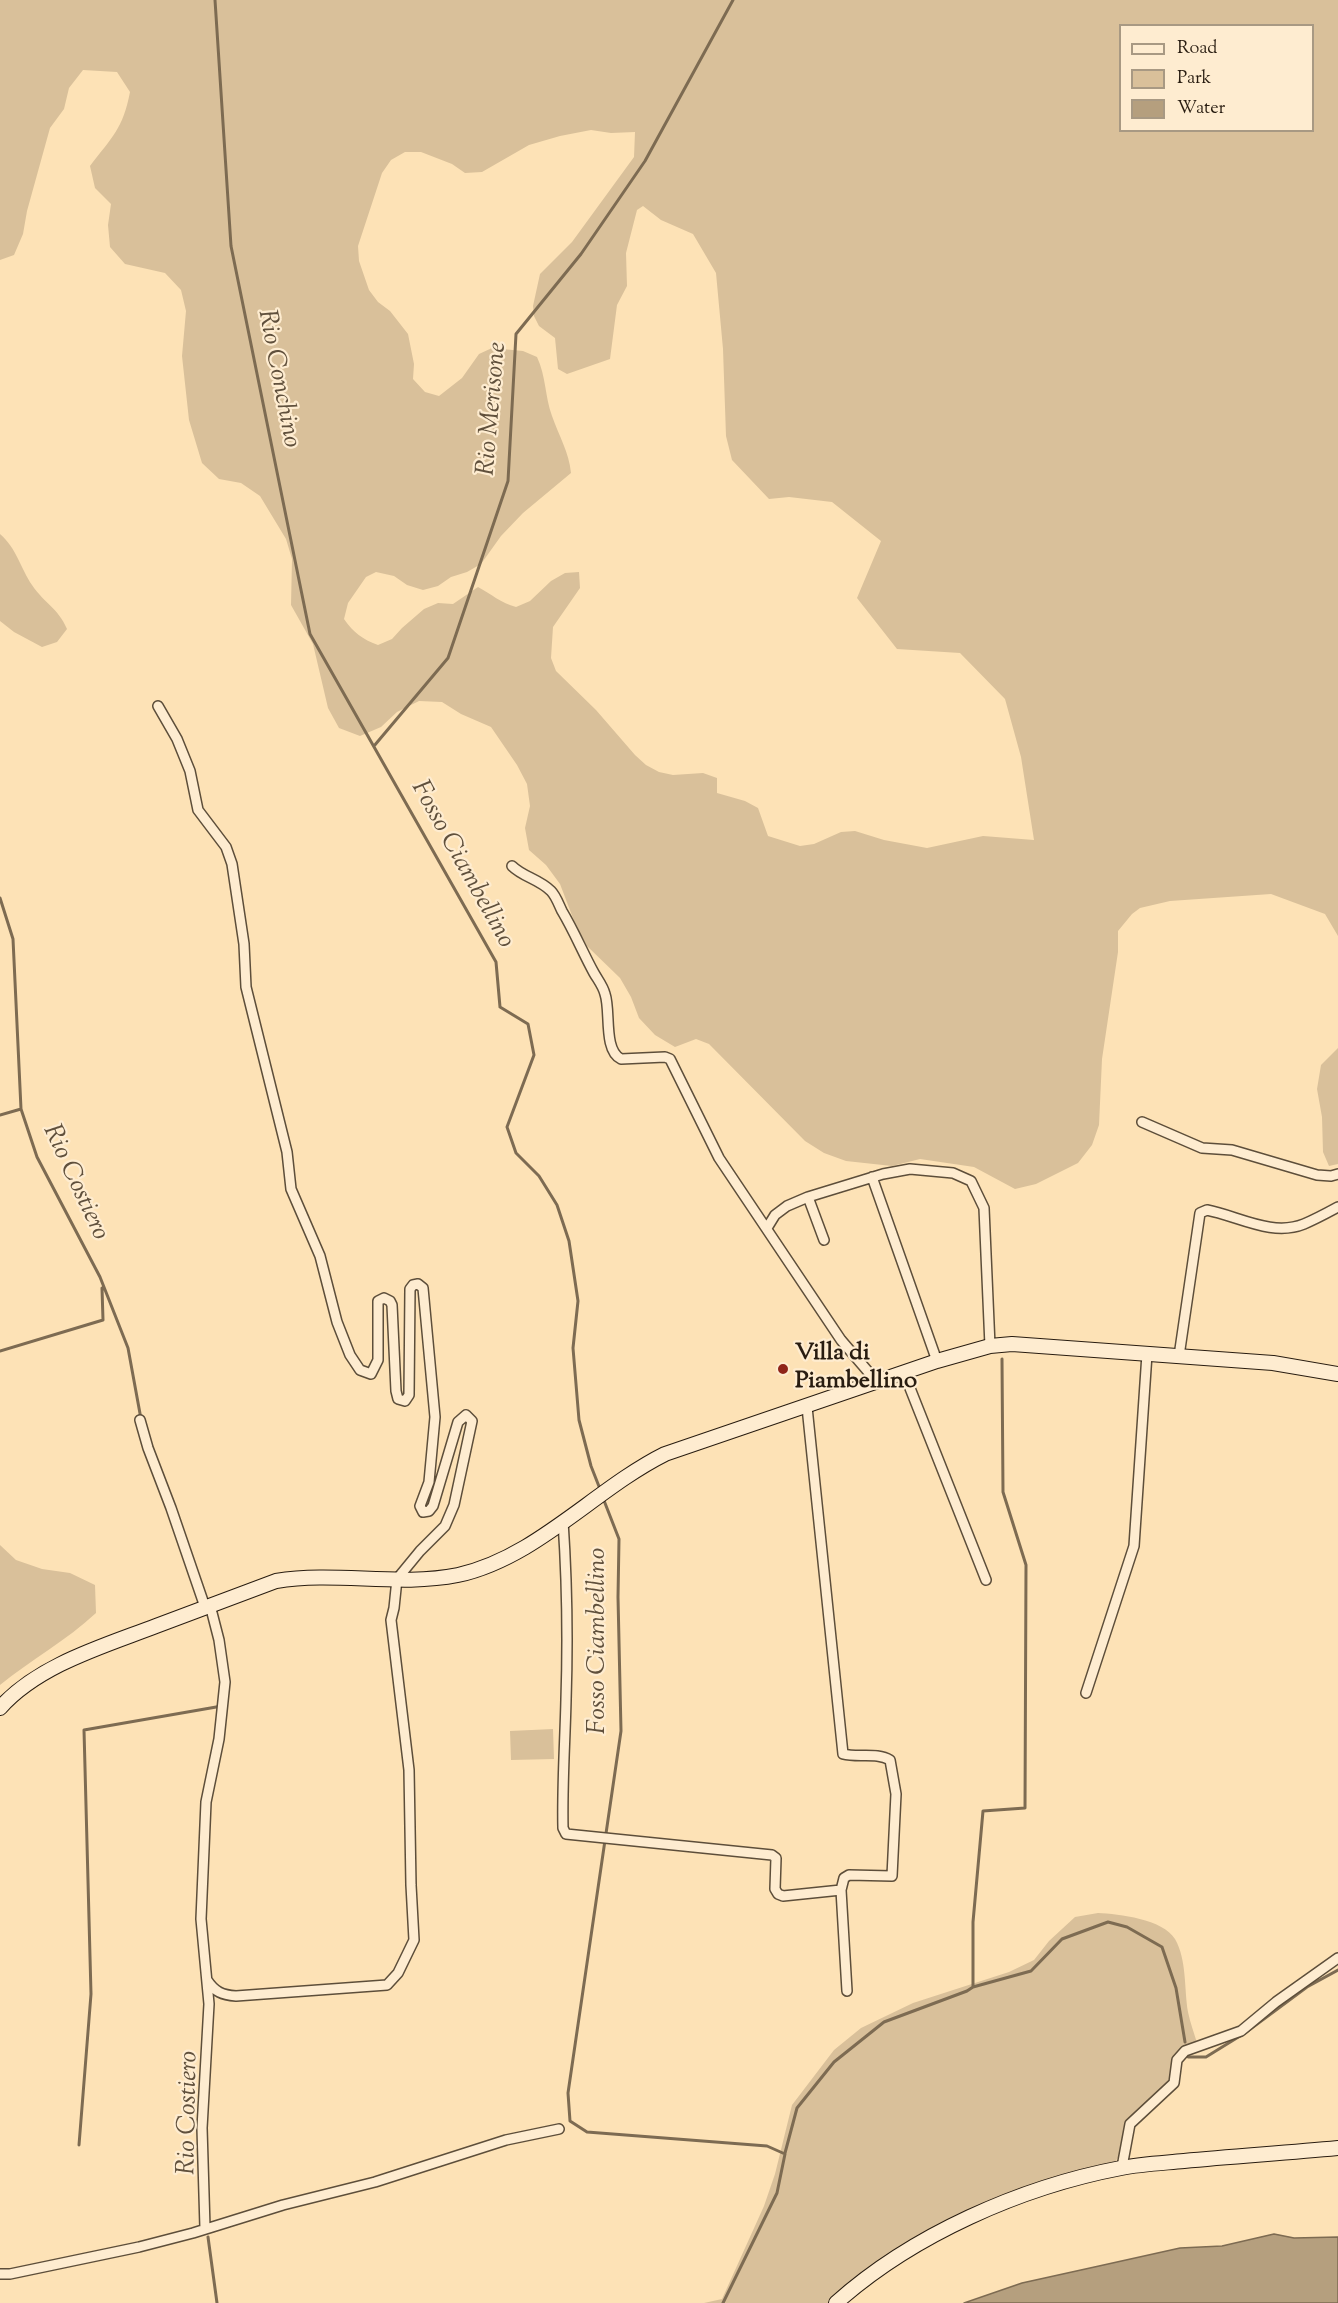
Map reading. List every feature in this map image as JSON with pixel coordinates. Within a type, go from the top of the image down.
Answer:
[{"type":"main road","points":[[0,1708],[32,1682],[67,1662],[276,1581],[302,1576],[435,1579],[478,1569],[531,1544],[601,1493],[645,1464],[665,1454],[937,1361],[990,1346],[1012,1344],[1273,1363],[1338,1374]]},
{"type":"main road","points":[[836,2303],[884,2264],[953,2226],[1010,2200],[1070,2180],[1122,2167],[1338,2148]]},
{"type":"street","points":[[158,706],[177,739],[190,771],[198,810],[226,847],[231,864],[244,944],[246,987],[287,1152],[291,1188],[320,1256],[337,1322],[350,1355],[360,1370],[371,1374],[378,1360],[378,1301],[384,1298],[390,1301],[393,1305],[396,1391],[398,1399],[405,1401],[409,1395],[410,1289],[413,1285],[418,1284],[423,1288],[435,1417],[429,1482],[420,1506],[423,1512],[429,1511],[433,1506],[458,1422],[466,1415],[472,1421],[454,1506],[445,1526],[397,1579],[391,1620],[409,1770],[414,1940],[398,1973],[387,1985],[236,1996],[219,1994],[207,1980]]},
{"type":"street","points":[[512,866],[519,874],[534,878],[551,891],[579,940],[605,993],[609,1006],[608,1023],[611,1046],[616,1056],[621,1059],[665,1057],[670,1059],[719,1158],[836,1332],[877,1382]]},
{"type":"street","points":[[1142,1122],[1202,1148],[1232,1150],[1317,1175],[1338,1174]]},
{"type":"street","points":[[767,1228],[775,1215],[786,1206],[808,1197],[910,1169],[954,1173],[971,1181],[981,1198],[985,1218],[990,1346]]},
{"type":"street","points":[[872,1178],[937,1361]]},
{"type":"street","points":[[808,1197],[824,1240]]},
{"type":"street","points":[[1179,1356],[1200,1213],[1207,1210],[1252,1223],[1280,1228],[1302,1225],[1338,1207]]},
{"type":"street","points":[[1086,1693],[1134,1546],[1147,1354]]},
{"type":"street","points":[[904,1373],[986,1580]]},
{"type":"street","points":[[807,1407],[843,1754],[853,1757],[884,1756],[890,1760],[896,1794],[892,1876],[849,1875],[844,1878],[841,1890],[847,1990]]},
{"type":"street","points":[[140,1420],[148,1448],[219,1640],[225,1682],[219,1739],[206,1802],[201,1919],[209,2004],[202,2128],[205,2228]]},
{"type":"street","points":[[563,1521],[567,1604],[563,1828],[566,1834],[772,1855],[776,1858],[775,1889],[778,1894],[783,1896],[841,1890]]},
{"type":"street","points":[[1122,2167],[1130,2124],[1174,2083],[1177,2060],[1185,2052],[1241,2031],[1276,2002],[1338,1958]]},
{"type":"street","points":[[0,2274],[139,2247],[375,2182],[506,2140],[559,2130]]},
{"type":"green space","points":[[0,0],[1338,0],[1338,936],[1325,914],[1271,894],[1170,901],[1140,908],[1132,914],[1118,931],[1118,952],[1102,1059],[1099,1125],[1092,1145],[1078,1163],[1036,1184],[1015,1189],[974,1167],[920,1159],[892,1166],[846,1161],[824,1153],[805,1141],[709,1044],[696,1039],[675,1047],[655,1035],[639,1018],[620,978],[587,946],[576,926],[560,884],[546,865],[529,850],[525,828],[530,806],[527,784],[491,727],[461,714],[442,702],[419,701],[397,712],[381,727],[360,736],[339,728],[328,708],[313,644],[291,605],[292,559],[286,539],[260,496],[241,483],[219,479],[202,463],[189,420],[182,356],[186,311],[181,290],[165,273],[125,264],[110,247],[108,225],[111,204],[95,188],[90,166],[116,132],[127,105],[130,92],[117,72],[83,70],[69,88],[64,109],[50,128],[27,211],[23,234],[14,255],[0,260]],"holes":[[[591,130],[611,133],[635,132],[634,157],[572,242],[540,274],[533,306],[534,316],[539,326],[555,338],[558,369],[567,374],[610,359],[617,305],[627,286],[626,253],[637,210],[643,206],[661,220],[693,234],[716,273],[723,349],[726,436],[732,460],[769,499],[789,497],[832,502],[881,541],[857,598],[897,649],[960,653],[1005,699],[1021,757],[1034,840],[983,836],[927,848],[884,840],[855,831],[841,832],[814,844],[800,846],[768,836],[758,808],[745,801],[717,793],[717,778],[703,773],[673,775],[659,772],[646,765],[596,710],[556,671],[551,658],[553,627],[580,588],[579,572],[565,573],[551,581],[530,601],[516,607],[478,587],[453,604],[438,603],[424,609],[392,639],[378,645],[359,635],[344,619],[348,603],[366,577],[376,572],[394,576],[407,585],[423,590],[438,586],[451,577],[481,564],[501,536],[523,513],[571,473],[566,451],[550,409],[537,357],[523,351],[492,348],[479,354],[462,378],[439,396],[425,392],[413,379],[414,364],[408,334],[369,290],[359,261],[358,246],[382,173],[391,160],[405,152],[421,152],[452,164],[465,173],[482,172],[529,145]]]},
{"type":"green space","points":[[0,534],[14,552],[32,585],[55,611],[67,629],[57,642],[42,647],[14,632],[0,621]]},
{"type":"green space","points":[[1338,1048],[1338,1164],[1329,1166],[1323,1152],[1322,1117],[1317,1089],[1321,1065]]},
{"type":"green space","points":[[0,1545],[16,1560],[42,1569],[70,1573],[95,1585],[96,1613],[0,1685]]},
{"type":"green space","points":[[553,1729],[554,1759],[511,1760],[510,1731]]},
{"type":"green space","points":[[1098,1913],[1128,1916],[1151,1922],[1169,1932],[1175,1939],[1182,1956],[1188,2012],[1197,2043],[1180,2049],[1174,2055],[1168,2083],[1131,2116],[1125,2129],[1119,2156],[1115,2162],[1025,2189],[830,2303],[704,2303],[722,2299],[764,2206],[775,2174],[792,2105],[834,2050],[861,2028],[913,2003],[1009,1972],[1034,1960],[1049,1941],[1075,1917]]},
{"type":"water","points":[[1274,2234],[1294,2238],[1338,2237],[1338,2303],[964,2303],[1022,2283],[1180,2248],[1222,2246]]},
{"type":"waterway","name":"Fosso Ciambellino","points":[[215,0],[231,246],[310,634],[496,962],[500,1007],[528,1024],[534,1055],[507,1127],[516,1153],[539,1176],[557,1205],[569,1241],[578,1301],[573,1348],[579,1420],[591,1466],[600,1489]]},
{"type":"waterway","name":"Rio Merisone","points":[[374,746],[448,658],[508,481],[516,334],[581,254],[645,161],[733,0]]},
{"type":"waterway","name":"Rio Costiero","points":[[0,898],[13,939],[21,1109],[37,1157],[100,1277],[128,1348],[141,1419]]},
{"type":"waterway","points":[[0,1115],[21,1109]]},
{"type":"waterway","points":[[0,1351],[103,1320],[102,1288]]},
{"type":"waterway","points":[[785,2153],[797,2108],[834,2062],[884,2022],[973,1987],[973,1922],[983,1811],[1025,1808],[1026,1565],[1003,1492],[1002,1359]]},
{"type":"waterway","name":"Fosso Ciambellino","points":[[603,1498],[619,1539],[621,1731],[568,2093],[570,2121],[587,2132],[767,2146],[785,2154],[777,2193],[723,2303]]},
{"type":"waterway","points":[[79,2145],[91,1994],[84,1730],[222,1706]]},
{"type":"waterway","points":[[973,1987],[1031,1971],[1062,1939],[1108,1922],[1127,1927],[1162,1947],[1176,1988],[1185,2042]]},
{"type":"waterway","points":[[1245,2033],[1307,1987],[1338,1970]]},
{"type":"waterway","points":[[1187,2053],[1188,2057],[1206,2057],[1240,2036]]},
{"type":"waterway","points":[[208,2237],[217,2303]]},
{"type":"place","name":"Villa di Piambellino","points":[[783,1369]]},
{"type":"water label","name":"Rio Conchino","points":[[277,379]]}]
